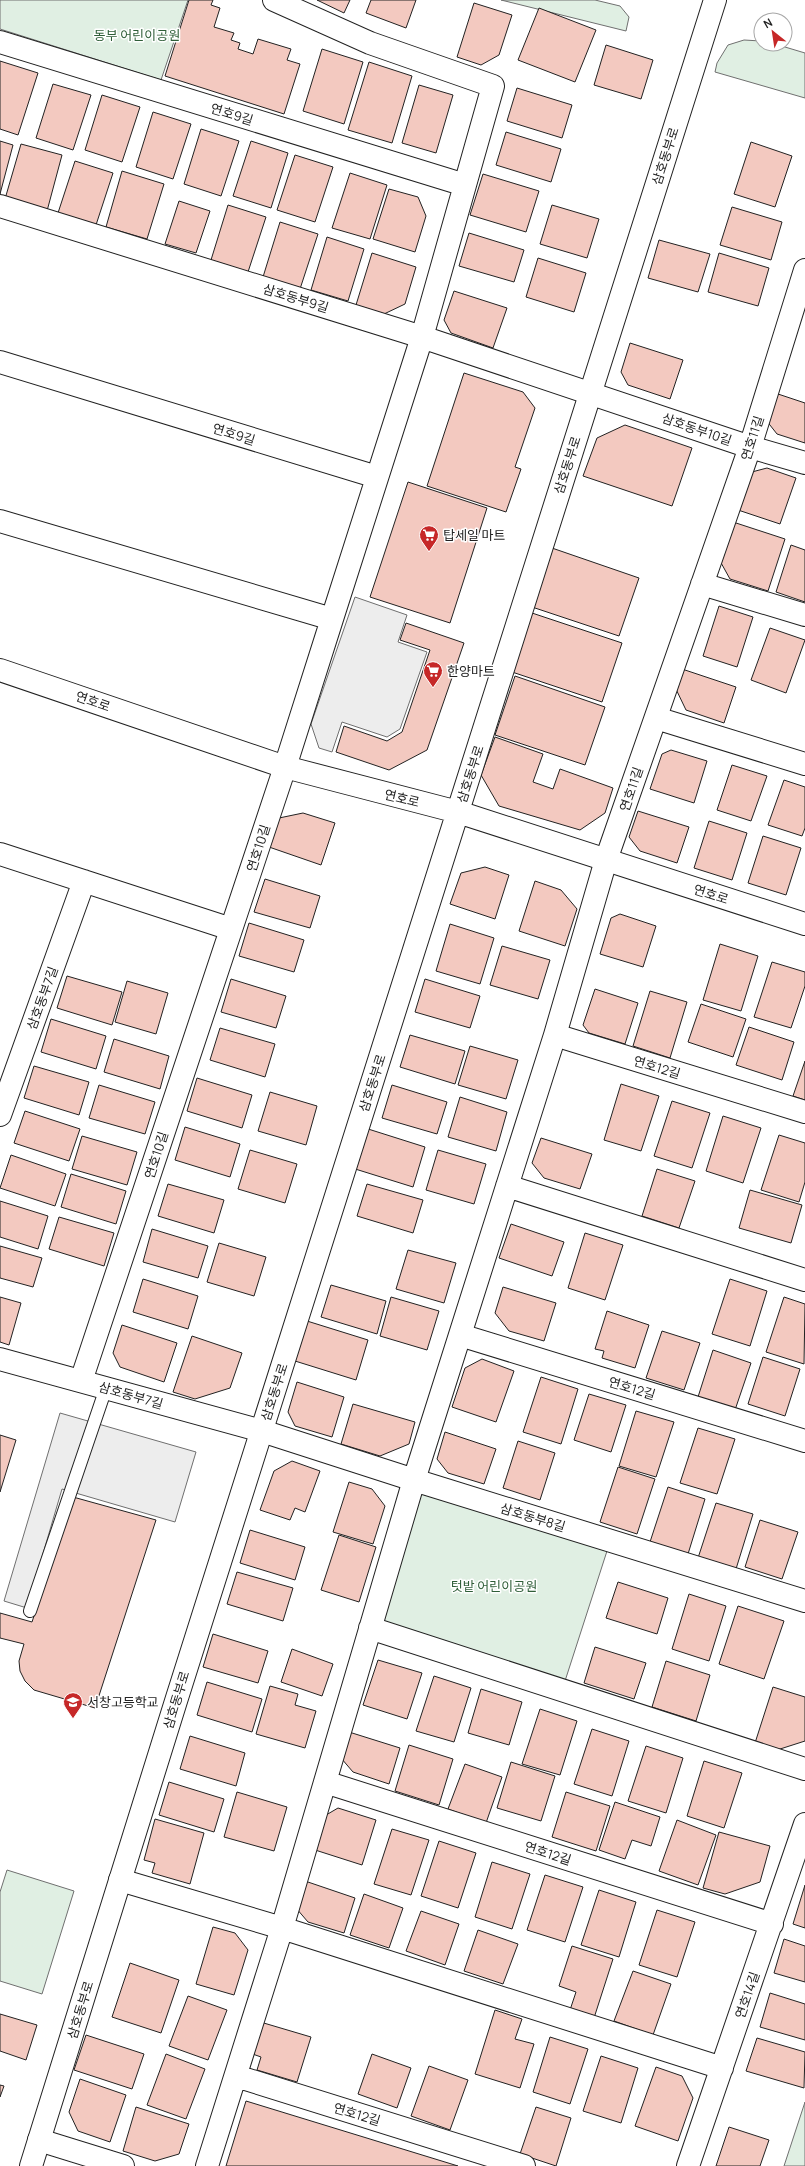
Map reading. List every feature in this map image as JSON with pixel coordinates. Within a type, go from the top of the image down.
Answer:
[{"type":"street","points":[[274,0],[370,43],[493,86],[422,337],[285,767]]},
{"type":"street","name":"삼호동부로","points":[[31,2166],[120,1880],[715,0]]},
{"type":"street","name":"연호9길","points":[[0,42],[465,185]]},
{"type":"street","name":"삼호동부9길","points":[[0,206],[422,337],[590,393]]},
{"type":"street","name":"연호11길","points":[[606,860],[802,293],[805,270]]},
{"type":"street","name":"연호9길","points":[[0,362],[377,477]]},
{"type":"street","name":"삼호동부10길","points":[[590,393],[750,447],[805,463]]},
{"type":"street","points":[[0,521],[332,619]]},
{"type":"street","points":[[702,584],[805,615]]},
{"type":"street","name":"연호로","points":[[0,670],[285,767],[458,812],[805,924]]},
{"type":"street","points":[[656,718],[805,764]]},
{"type":"street","name":"연호10길","points":[[81,1381],[285,767]]},
{"type":"street","points":[[0,854],[231,929]]},
{"type":"street","points":[[207,2166],[282,1928],[414,1480],[555,1035],[606,860]]},
{"type":"street","name":"삼호동부7길","points":[[0,1115],[84,881]]},
{"type":"street","name":"연호12길","points":[[555,1035],[805,1112]]},
{"type":"street","points":[[507,1186],[805,1280]]},
{"type":"street","name":"연호12길","points":[[460,1335],[805,1441]]},
{"type":"street","name":"삼호동부7길","points":[[0,1359],[262,1431]]},
{"type":"street","name":"삼호동부8길","points":[[262,1431],[414,1480],[805,1601]]},
{"type":"street","points":[[370,1628],[805,1769]]},
{"type":"street","name":"연호12길","points":[[325,1782],[772,1924]]},
{"type":"street","name":"연호14길","points":[[688,2166],[805,1824]]},
{"type":"street","points":[[120,1880],[282,1928],[722,2068]]},
{"type":"street","name":"연호12길","points":[[236,2076],[524,2166]]},
{"type":"street","points":[[39,2140],[123,2166]]},
{"type":"lane","points":[[30,1611],[106,1388]]},
{"type":"green space","name":"동부 어린이공원","points":[[0,0],[188,0],[161,80],[0,29]]},
{"type":"green space","points":[[501,0],[595,0],[620,6],[629,17],[626,31]]},
{"type":"green space","points":[[744,40],[753,41],[753,52],[793,52],[793,49],[805,53],[805,98],[715,72],[717,63],[728,45]]},
{"type":"green space","name":"텃밭 어린이공원","points":[[422,1492],[607,1551],[565,1681],[381,1622]]},
{"type":"green space","points":[[7,1870],[74,1891],[42,1994],[0,1981],[0,1892]]},
{"type":"green space","points":[[805,2102],[805,2166],[784,2166]]},
{"type":"shaded area","points":[[355,597],[407,615],[398,642],[427,652],[400,729],[387,737],[342,722],[332,752],[319,748],[311,724]]},
{"type":"shaded area","points":[[60,1413],[196,1452],[175,1522],[62,1489],[27,1608],[4,1601]]},
{"type":"building","points":[[189,0],[213,0],[211,5],[220,8],[214,27],[234,33],[231,40],[240,43],[238,49],[253,54],[258,39],[291,49],[287,60],[300,64],[284,114],[165,76]]},
{"type":"building","points":[[317,0],[350,0],[344,13]]},
{"type":"building","points":[[371,0],[416,0],[406,28],[366,13]]},
{"type":"building","points":[[474,3],[512,15],[499,55],[481,65],[457,57]]},
{"type":"building","points":[[539,8],[596,30],[575,82],[518,60]]},
{"type":"building","points":[[606,45],[653,60],[641,99],[594,85]]},
{"type":"building","points":[[322,49],[363,62],[344,124],[303,111]]},
{"type":"building","points":[[0,61],[38,73],[18,135],[0,129]]},
{"type":"building","points":[[369,62],[412,76],[392,143],[348,130]]},
{"type":"building","points":[[53,84],[91,95],[73,150],[36,138]]},
{"type":"building","points":[[419,85],[453,95],[436,153],[402,143]]},
{"type":"building","points":[[517,88],[572,105],[562,138],[507,121]]},
{"type":"building","points":[[102,95],[140,107],[122,162],[85,150]]},
{"type":"building","points":[[153,112],[191,124],[173,179],[136,167]]},
{"type":"building","points":[[201,129],[239,141],[221,196],[184,184]]},
{"type":"building","points":[[506,132],[561,149],[551,182],[496,165]]},
{"type":"building","points":[[0,141],[13,145],[0,194]]},
{"type":"building","points":[[251,141],[288,153],[271,208],[233,196]]},
{"type":"building","points":[[751,142],[792,156],[775,207],[734,194]]},
{"type":"building","points":[[21,144],[62,155],[47,211],[5,199]]},
{"type":"building","points":[[295,155],[333,167],[315,222],[277,210]]},
{"type":"building","points":[[75,161],[113,173],[95,228],[57,216]]},
{"type":"building","points":[[122,171],[164,184],[147,239],[106,227]]},
{"type":"building","points":[[350,173],[387,185],[370,239],[332,228]]},
{"type":"building","points":[[483,174],[539,191],[526,232],[470,215]]},
{"type":"building","points":[[389,189],[418,197],[426,216],[415,252],[373,239]]},
{"type":"building","points":[[179,201],[210,211],[196,253],[165,244]]},
{"type":"building","points":[[228,205],[266,217],[248,272],[211,260]]},
{"type":"building","points":[[552,205],[599,219],[587,258],[540,244]]},
{"type":"building","points":[[732,207],[782,222],[771,260],[720,245]]},
{"type":"building","points":[[280,222],[318,234],[300,289],[263,277]]},
{"type":"building","points":[[469,233],[524,250],[514,282],[459,266]]},
{"type":"building","points":[[327,237],[364,249],[348,301],[311,290]]},
{"type":"building","points":[[659,240],[710,254],[698,292],[648,278]]},
{"type":"building","points":[[372,253],[416,267],[405,304],[384,314],[356,305]]},
{"type":"building","points":[[719,253],[769,268],[758,306],[708,292]]},
{"type":"building","points":[[538,258],[586,273],[574,312],[526,297]]},
{"type":"building","points":[[454,291],[507,308],[493,348],[451,333],[444,320]]},
{"type":"building","points":[[630,343],[683,360],[670,399],[628,385],[621,372]]},
{"type":"building","points":[[464,373],[523,392],[535,408],[515,467],[521,469],[506,512],[427,486]]},
{"type":"building","points":[[775,393],[805,403],[805,443],[777,434],[766,420]]},
{"type":"building","points":[[625,425],[692,448],[672,506],[583,476],[597,438]]},
{"type":"building","points":[[767,468],[796,478],[780,524],[735,509],[748,473]]},
{"type":"building","name":"탑세일 마트","points":[[408,482],[487,508],[450,623],[370,597]]},
{"type":"building","points":[[733,522],[785,539],[768,591],[730,579],[720,561]]},
{"type":"building","points":[[791,545],[805,550],[805,602],[776,592]]},
{"type":"building","points":[[549,547],[639,578],[619,636],[529,606]]},
{"type":"building","points":[[719,606],[753,617],[737,667],[703,656]]},
{"type":"building","points":[[532,613],[622,643],[602,702],[512,672]]},
{"type":"building","name":"한양마트","points":[[406,623],[464,643],[427,750],[389,770],[336,752],[344,726],[387,741],[402,732],[430,650],[400,640]]},
{"type":"building","points":[[770,628],[805,640],[786,693],[751,680]]},
{"type":"building","points":[[679,668],[736,687],[724,723],[686,710],[674,685]]},
{"type":"building","points":[[515,676],[605,707],[585,765],[495,735]]},
{"type":"building","points":[[495,737],[543,754],[533,782],[553,789],[560,769],[613,788],[605,813],[580,830],[499,806],[481,775]]},
{"type":"building","points":[[671,750],[707,761],[694,803],[650,789],[662,754]]},
{"type":"building","points":[[732,765],[767,776],[751,821],[717,810]]},
{"type":"building","points":[[784,780],[805,787],[805,828],[802,836],[768,825]]},
{"type":"building","points":[[638,811],[689,827],[677,863],[640,851],[629,837]]},
{"type":"building","points":[[303,813],[335,823],[321,865],[269,847],[279,818]]},
{"type":"building","points":[[709,821],[747,833],[732,880],[694,868]]},
{"type":"building","points":[[763,836],[801,848],[786,895],[748,883]]},
{"type":"building","points":[[485,867],[509,875],[495,919],[450,904],[461,873]]},
{"type":"building","points":[[265,879],[320,896],[310,928],[254,912]]},
{"type":"building","points":[[535,881],[561,890],[577,909],[565,946],[519,931]]},
{"type":"building","points":[[620,914],[656,926],[643,967],[600,954],[611,918]]},
{"type":"building","points":[[249,923],[304,940],[294,972],[239,956]]},
{"type":"building","points":[[450,924],[494,938],[480,984],[436,971]]},
{"type":"building","points":[[720,944],[758,956],[741,1011],[703,1000]]},
{"type":"building","points":[[502,946],[550,960],[538,999],[490,985]]},
{"type":"building","points":[[772,962],[805,972],[805,986],[791,1028],[754,1017]]},
{"type":"building","points":[[67,976],[122,992],[112,1025],[57,1008]]},
{"type":"building","points":[[231,979],[286,996],[276,1028],[221,1012]]},
{"type":"building","points":[[425,979],[480,996],[470,1028],[415,1012]]},
{"type":"building","points":[[127,981],[168,993],[156,1034],[115,1022]]},
{"type":"building","points":[[595,989],[638,1003],[625,1044],[589,1033],[583,1025]]},
{"type":"building","points":[[650,991],[687,1002],[670,1058],[633,1046]]},
{"type":"building","points":[[701,1004],[746,1019],[733,1057],[688,1042]]},
{"type":"building","points":[[51,1019],[106,1036],[96,1069],[41,1052]]},
{"type":"building","points":[[749,1027],[794,1042],[782,1080],[736,1065]]},
{"type":"building","points":[[220,1028],[275,1044],[265,1077],[210,1060]]},
{"type":"building","points":[[410,1035],[465,1051],[455,1084],[400,1067]]},
{"type":"building","points":[[114,1039],[169,1056],[160,1089],[104,1072]]},
{"type":"building","points":[[470,1046],[518,1060],[506,1099],[458,1085]]},
{"type":"building","points":[[805,1061],[805,1100],[793,1096]]},
{"type":"building","points":[[34,1066],[89,1082],[79,1115],[24,1098]]},
{"type":"building","points":[[197,1078],[252,1095],[242,1128],[187,1111]]},
{"type":"building","points":[[621,1084],[659,1096],[641,1151],[604,1140]]},
{"type":"building","points":[[99,1085],[155,1102],[145,1134],[89,1118]]},
{"type":"building","points":[[392,1085],[447,1102],[437,1134],[382,1118]]},
{"type":"building","points":[[270,1092],[317,1106],[306,1145],[258,1131]]},
{"type":"building","points":[[460,1097],[507,1112],[496,1151],[448,1137]]},
{"type":"building","points":[[672,1101],[710,1113],[692,1168],[654,1156]]},
{"type":"building","points":[[25,1111],[80,1129],[69,1161],[14,1143]]},
{"type":"building","points":[[723,1116],[761,1128],[743,1183],[706,1171]]},
{"type":"building","points":[[185,1127],[240,1144],[230,1177],[175,1160]]},
{"type":"building","points":[[365,1128],[425,1147],[413,1187],[352,1168]]},
{"type":"building","points":[[779,1135],[805,1143],[805,1182],[799,1202],[761,1190]]},
{"type":"building","points":[[82,1136],[137,1152],[127,1185],[72,1169]]},
{"type":"building","points":[[541,1138],[592,1154],[580,1189],[544,1178],[532,1163]]},
{"type":"building","points":[[250,1150],[297,1164],[285,1203],[238,1189]]},
{"type":"building","points":[[438,1150],[486,1164],[474,1204],[426,1190]]},
{"type":"building","points":[[11,1155],[66,1174],[55,1206],[0,1188]]},
{"type":"building","points":[[657,1169],[695,1181],[679,1228],[642,1216]]},
{"type":"building","points":[[71,1174],[126,1191],[116,1224],[61,1207]]},
{"type":"building","points":[[168,1184],[224,1200],[214,1233],[158,1216]]},
{"type":"building","points":[[367,1184],[423,1200],[413,1233],[357,1216]]},
{"type":"building","points":[[750,1190],[802,1205],[791,1243],[739,1228]]},
{"type":"building","points":[[0,1201],[48,1216],[38,1249],[0,1237]]},
{"type":"building","points":[[59,1217],[114,1233],[104,1266],[49,1249]]},
{"type":"building","points":[[511,1224],[564,1242],[552,1276],[499,1258]]},
{"type":"building","points":[[152,1229],[208,1246],[198,1278],[143,1262]]},
{"type":"building","points":[[585,1233],[623,1245],[605,1300],[568,1288]]},
{"type":"building","points":[[219,1243],[266,1257],[254,1296],[207,1282]]},
{"type":"building","points":[[0,1246],[42,1258],[33,1287],[0,1278]]},
{"type":"building","points":[[408,1250],[456,1263],[444,1303],[396,1289]]},
{"type":"building","points":[[143,1279],[198,1296],[188,1329],[133,1312]]},
{"type":"building","points":[[730,1279],[767,1291],[750,1346],[712,1334]]},
{"type":"building","points":[[331,1285],[386,1301],[377,1334],[321,1317]]},
{"type":"building","points":[[503,1287],[556,1303],[544,1341],[509,1331],[495,1313]]},
{"type":"building","points":[[0,1297],[21,1303],[9,1345],[0,1342]]},
{"type":"building","points":[[391,1297],[439,1311],[427,1350],[380,1336]]},
{"type":"building","points":[[784,1297],[805,1304],[804,1364],[766,1352]]},
{"type":"building","points":[[607,1311],[649,1325],[635,1368],[602,1358],[604,1351],[595,1349]]},
{"type":"building","points":[[307,1321],[368,1340],[356,1380],[295,1361]]},
{"type":"building","points":[[122,1325],[177,1343],[164,1382],[120,1367],[113,1353]]},
{"type":"building","points":[[662,1331],[700,1343],[684,1390],[646,1378]]},
{"type":"building","points":[[192,1336],[242,1353],[230,1388],[195,1399],[173,1392]]},
{"type":"building","points":[[713,1350],[751,1363],[735,1410],[698,1397]]},
{"type":"building","points":[[763,1357],[800,1369],[785,1416],[748,1404]]},
{"type":"building","points":[[482,1359],[514,1371],[496,1422],[452,1407],[465,1368]]},
{"type":"building","points":[[541,1377],[578,1389],[561,1444],[523,1432]]},
{"type":"building","points":[[297,1382],[344,1397],[332,1437],[295,1426],[288,1412]]},
{"type":"building","points":[[589,1394],[626,1405],[611,1452],[574,1440]]},
{"type":"building","points":[[353,1404],[415,1422],[409,1444],[380,1456],[341,1444]]},
{"type":"building","points":[[636,1411],[674,1422],[656,1477],[619,1466]]},
{"type":"building","points":[[698,1428],[735,1439],[717,1494],[680,1483]]},
{"type":"building","points":[[445,1432],[496,1449],[484,1484],[448,1473],[437,1459]]},
{"type":"building","points":[[0,1435],[16,1440],[0,1492]]},
{"type":"building","points":[[518,1441],[555,1453],[540,1500],[503,1488]]},
{"type":"building","points":[[292,1461],[320,1471],[305,1512],[295,1508],[290,1520],[260,1510],[274,1471]]},
{"type":"building","points":[[618,1467],[655,1479],[637,1534],[600,1522]]},
{"type":"building","points":[[349,1482],[372,1489],[385,1506],[373,1544],[333,1532]]},
{"type":"building","points":[[668,1487],[705,1499],[688,1554],[650,1542]]},
{"type":"building","points":[[73,1497],[156,1520],[95,1708],[34,1690],[25,1681],[20,1671],[19,1661],[24,1644],[0,1638],[0,1613],[32,1622]]},
{"type":"building","points":[[716,1503],[753,1514],[736,1569],[698,1558]]},
{"type":"building","points":[[760,1520],[798,1532],[782,1579],[745,1567]]},
{"type":"building","points":[[250,1530],[305,1547],[295,1580],[240,1563]]},
{"type":"building","points":[[339,1535],[376,1547],[359,1602],[321,1590]]},
{"type":"building","points":[[237,1572],[293,1588],[283,1621],[227,1604]]},
{"type":"building","points":[[618,1582],[668,1598],[657,1634],[606,1618]]},
{"type":"building","points":[[689,1594],[726,1606],[709,1661],[672,1649]]},
{"type":"building","points":[[738,1606],[784,1621],[764,1679],[719,1664]]},
{"type":"building","points":[[213,1634],[268,1651],[258,1683],[203,1667]]},
{"type":"building","points":[[595,1647],[646,1663],[634,1699],[584,1683]]},
{"type":"building","points":[[292,1649],[333,1664],[322,1696],[281,1682]]},
{"type":"building","points":[[378,1660],[422,1673],[407,1719],[363,1705]]},
{"type":"building","points":[[666,1661],[710,1675],[696,1721],[652,1707]]},
{"type":"building","points":[[434,1676],[471,1688],[454,1742],[416,1731]]},
{"type":"building","points":[[207,1682],[262,1699],[252,1732],[197,1715]]},
{"type":"building","points":[[270,1686],[298,1694],[295,1705],[316,1711],[305,1748],[256,1734]]},
{"type":"building","points":[[773,1687],[805,1697],[805,1741],[777,1750],[755,1743]]},
{"type":"building","points":[[481,1689],[522,1702],[509,1745],[468,1733]]},
{"type":"building","points":[[540,1709],[577,1721],[560,1775],[522,1764]]},
{"type":"building","points":[[592,1729],[629,1741],[612,1796],[574,1784]]},
{"type":"building","points":[[349,1732],[400,1748],[389,1784],[353,1772],[341,1758]]},
{"type":"building","points":[[190,1736],[245,1753],[236,1786],[180,1769]]},
{"type":"building","points":[[409,1745],[453,1759],[439,1805],[395,1791]]},
{"type":"building","points":[[646,1746],[683,1758],[666,1813],[628,1801]]},
{"type":"building","points":[[704,1761],[742,1773],[724,1828],[687,1816]]},
{"type":"building","points":[[511,1762],[555,1776],[541,1821],[497,1808]]},
{"type":"building","points":[[465,1764],[502,1777],[486,1823],[448,1809]]},
{"type":"building","points":[[169,1782],[224,1799],[214,1832],[159,1815]]},
{"type":"building","points":[[237,1792],[287,1807],[274,1851],[224,1837]]},
{"type":"building","points":[[566,1792],[610,1806],[596,1851],[552,1837]]},
{"type":"building","points":[[615,1802],[660,1817],[651,1846],[632,1840],[625,1859],[599,1850]]},
{"type":"building","points":[[338,1808],[376,1820],[362,1865],[312,1849],[321,1818]]},
{"type":"building","points":[[155,1819],[204,1833],[190,1884],[152,1873],[155,1863],[144,1860]]},
{"type":"building","points":[[677,1820],[716,1835],[698,1885],[659,1871]]},
{"type":"building","points":[[392,1829],[429,1840],[411,1895],[374,1884]]},
{"type":"building","points":[[719,1832],[770,1846],[760,1882],[725,1894],[703,1888]]},
{"type":"building","points":[[439,1841],[476,1853],[458,1908],[421,1896]]},
{"type":"building","points":[[492,1862],[530,1874],[512,1929],[475,1917]]},
{"type":"building","points":[[545,1875],[583,1887],[565,1942],[527,1930]]},
{"type":"building","points":[[305,1881],[355,1898],[344,1933],[308,1922],[296,1908]]},
{"type":"building","points":[[805,1885],[805,1928],[793,1924]]},
{"type":"building","points":[[599,1890],[636,1902],[619,1957],[581,1945]]},
{"type":"building","points":[[364,1894],[403,1908],[389,1948],[350,1935]]},
{"type":"building","points":[[657,1910],[695,1922],[677,1977],[639,1965]]},
{"type":"building","points":[[421,1911],[459,1924],[445,1965],[406,1951]]},
{"type":"building","points":[[213,1927],[235,1933],[248,1950],[234,1995],[196,1984]]},
{"type":"building","points":[[478,1930],[518,1944],[503,1984],[464,1971]]},
{"type":"building","points":[[784,1939],[805,1946],[805,1982],[774,1973]]},
{"type":"building","points":[[572,1946],[613,1959],[594,2018],[570,2010],[576,1992],[559,1986]]},
{"type":"building","points":[[130,1963],[179,1980],[161,2033],[112,2017]]},
{"type":"building","points":[[633,1971],[671,1984],[653,2035],[614,2021]]},
{"type":"building","points":[[770,1993],[805,2004],[805,2040],[760,2027]]},
{"type":"building","points":[[188,1996],[227,2010],[208,2060],[169,2046]]},
{"type":"building","points":[[495,2010],[522,2019],[515,2039],[534,2044],[520,2088],[475,2074]]},
{"type":"building","points":[[0,2014],[37,2025],[26,2060],[0,2051]]},
{"type":"building","points":[[257,2021],[311,2037],[297,2082],[257,2070],[261,2057],[247,2052]]},
{"type":"building","points":[[86,2035],[144,2054],[132,2089],[74,2070]]},
{"type":"building","points":[[550,2037],[588,2049],[570,2104],[533,2092]]},
{"type":"building","points":[[757,2038],[805,2052],[804,2088],[746,2071]]},
{"type":"building","points":[[166,2054],[205,2069],[186,2119],[147,2105]]},
{"type":"building","points":[[372,2054],[411,2068],[397,2108],[358,2094]]},
{"type":"building","points":[[601,2056],[638,2068],[621,2123],[583,2111]]},
{"type":"building","points":[[429,2066],[468,2080],[450,2130],[411,2116]]},
{"type":"building","points":[[656,2067],[682,2076],[693,2098],[678,2141],[635,2126]]},
{"type":"building","points":[[80,2079],[126,2095],[110,2142],[78,2131],[69,2112]]},
{"type":"building","points":[[0,2085],[4,2086],[0,2097]]},
{"type":"building","points":[[246,2101],[458,2166],[226,2166]]},
{"type":"building","points":[[136,2107],[189,2124],[179,2154],[155,2161],[123,2151]]},
{"type":"building","points":[[536,2107],[571,2118],[556,2166],[520,2154]]},
{"type":"building","points":[[729,2127],[769,2140],[760,2166],[716,2166]]},
{"type":"place","name":"탑세일 마트","points":[[429,552]]},
{"type":"place","name":"한양마트","points":[[433,688]]},
{"type":"place","name":"서창고등학교","points":[[73,1719]]}]
